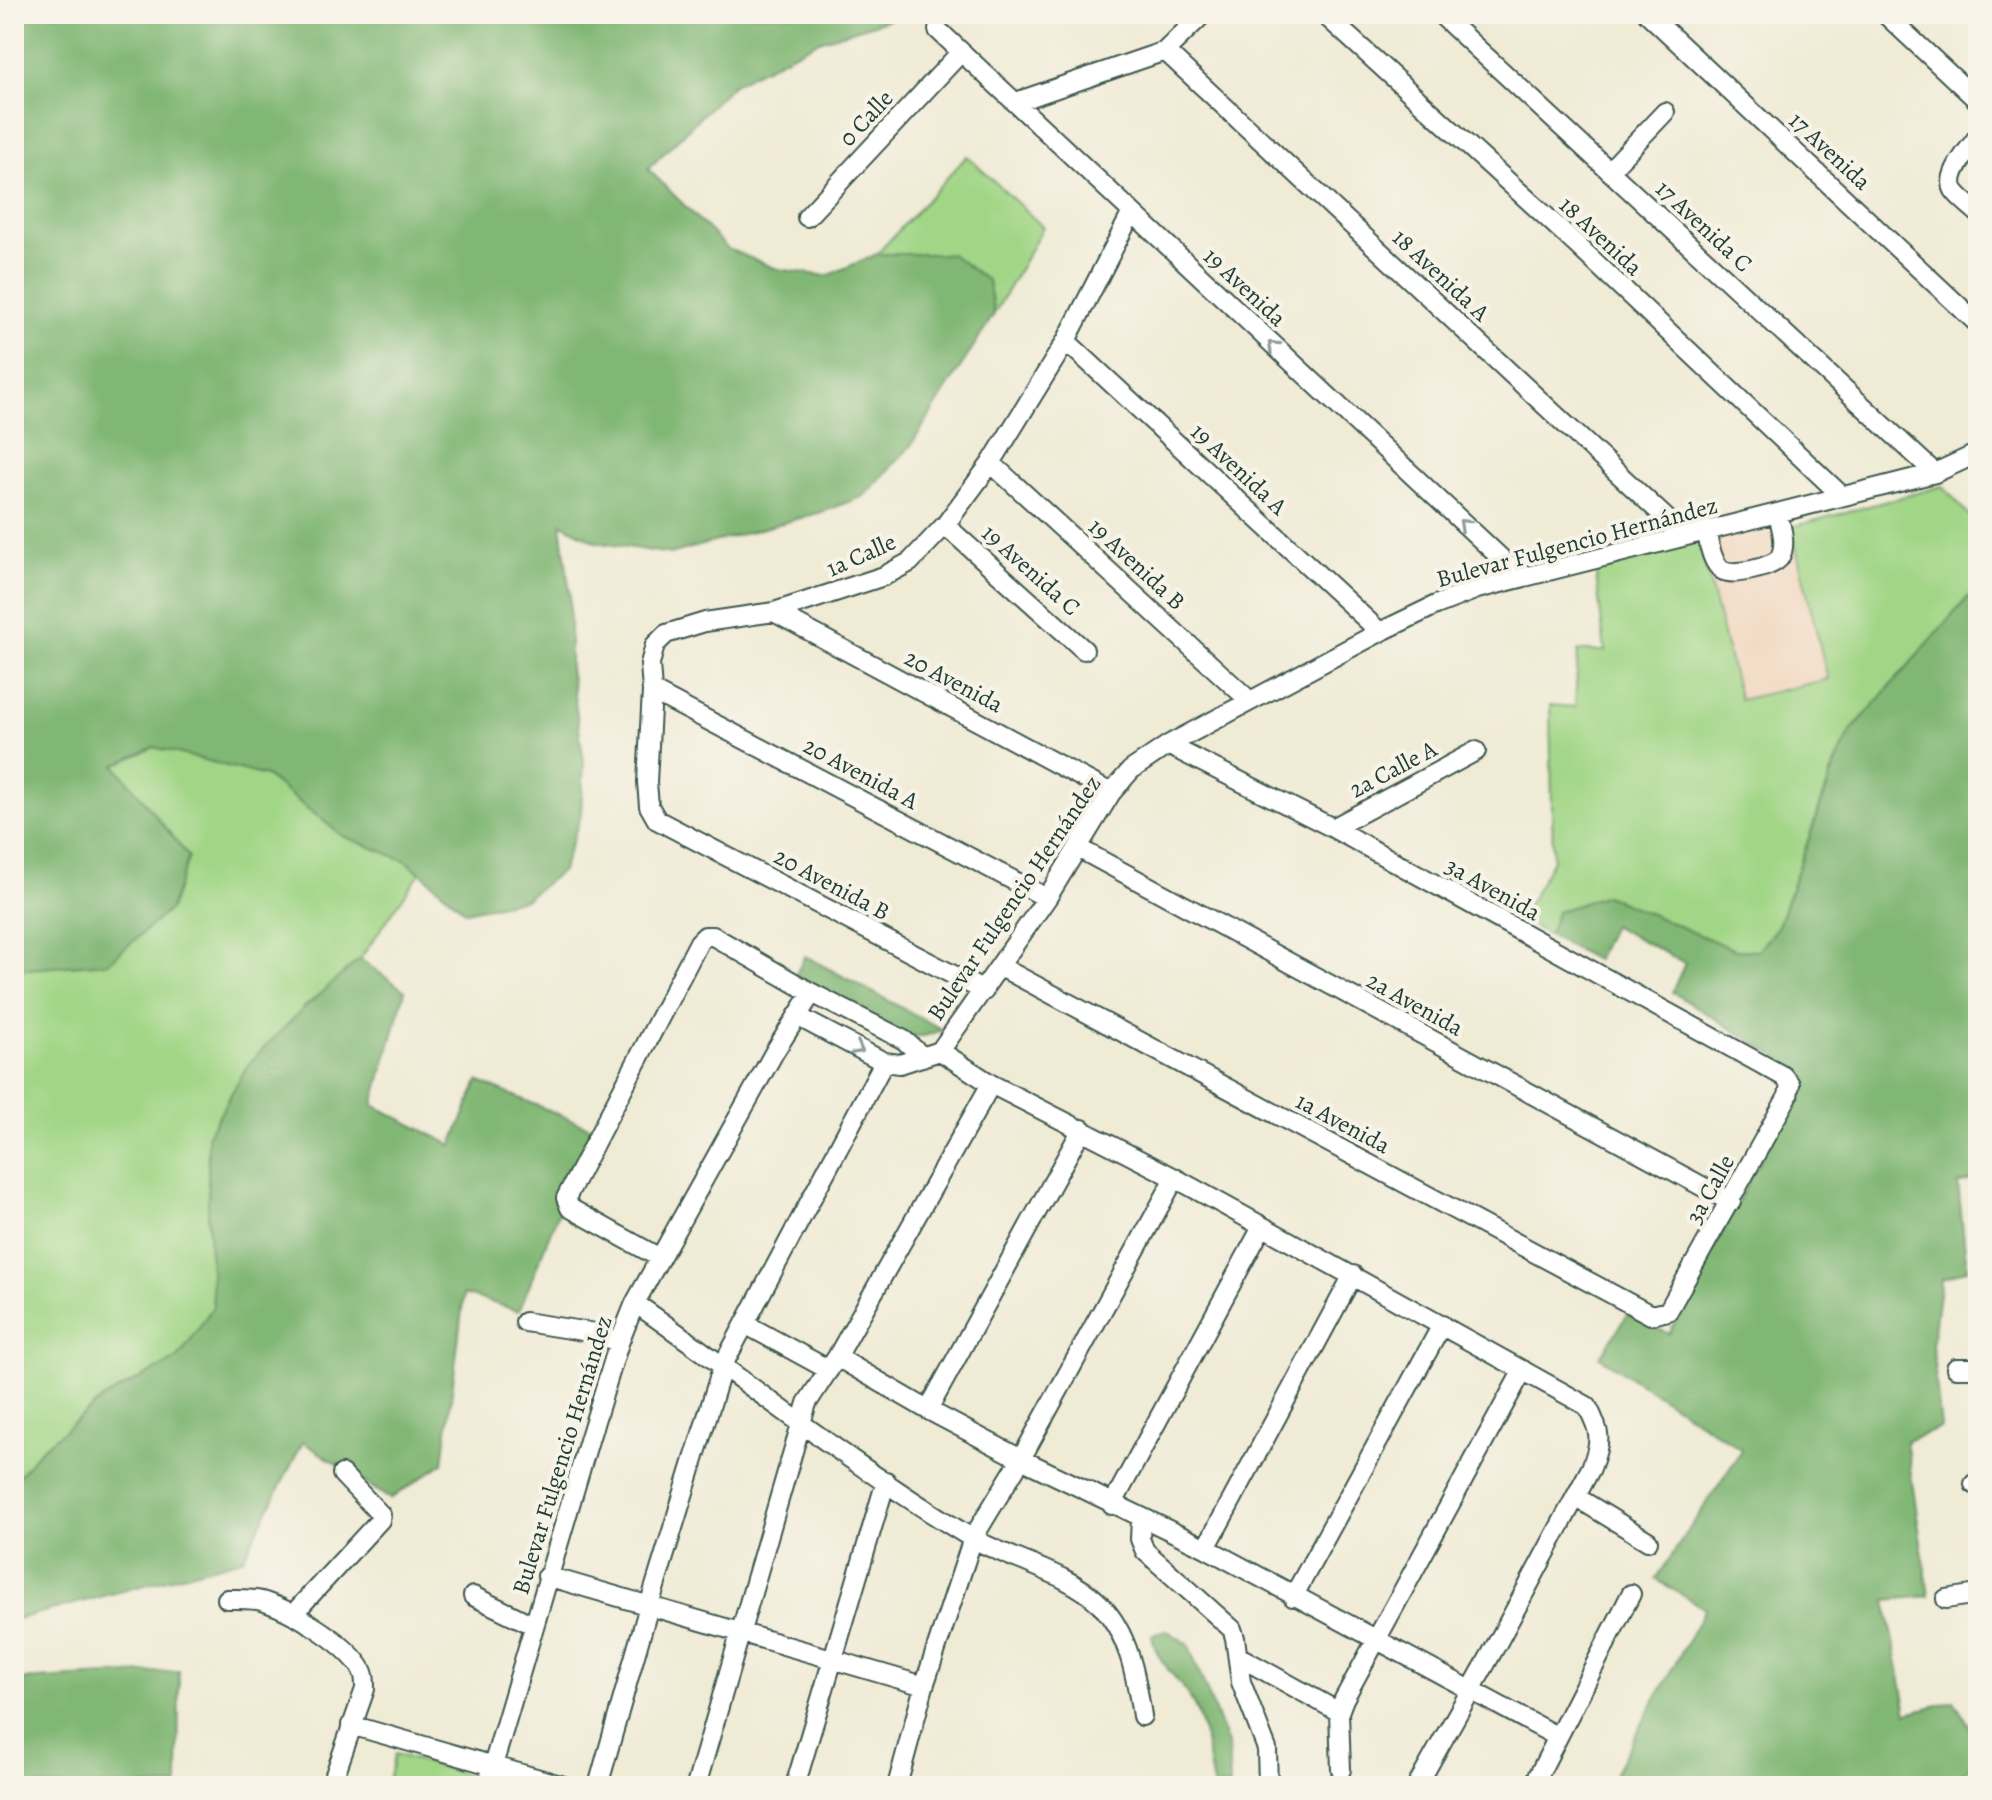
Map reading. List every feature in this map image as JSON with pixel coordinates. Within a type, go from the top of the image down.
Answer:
[{"type":"street","points":[[1016,102],[1165,51],[1203,14]]},
{"type":"street","name":"18 Avenida","points":[[1324,14],[1562,231],[1842,496]]},
{"type":"street","name":"17 Avenida C","points":[[1440,14],[1935,473]]},
{"type":"street","name":"17 Avenida","points":[[1648,14],[1978,324]]},
{"type":"street","points":[[1885,14],[1978,101]]},
{"type":"street","name":"19 Avenida","points":[[938,30],[1521,577]]},
{"type":"street","name":"18 Avenida A","points":[[1165,51],[1684,535]]},
{"type":"street","name":"0 Calle","points":[[807,217],[961,52]]},
{"type":"street","points":[[1609,171],[1665,112]]},
{"type":"street","points":[[1978,136],[1953,175],[1952,184],[1954,190],[1978,213]]},
{"type":"street","name":"1a Calle","points":[[657,820],[649,806],[647,782],[652,691],[650,664],[655,645],[666,634],[705,622],[774,612],[833,594],[898,570],[910,562],[945,525],[991,463],[1066,341],[1131,214]]},
{"type":"street","name":"19 Avenida A","points":[[1066,341],[1380,632]]},
{"type":"street","name":"Bulevar Fulgencio Hernández","points":[[487,1786],[547,1576],[619,1343],[635,1303],[775,1051],[812,993],[931,1054],[1001,967],[1111,793],[1131,770],[1168,745],[1436,605],[1521,577],[1935,473],[1978,453]]},
{"type":"street","name":"19 Avenida B","points":[[991,463],[1250,701]]},
{"type":"street","points":[[1706,530],[1715,561],[1721,570],[1727,573],[1763,567],[1776,562],[1781,556],[1782,532],[1778,514]]},
{"type":"street","name":"19 Avenida C","points":[[945,525],[1084,650]]},
{"type":"street","name":"20 Avenida","points":[[774,612],[1111,793]]},
{"type":"street","name":"20 Avenida A","points":[[652,691],[1047,898]]},
{"type":"street","name":"3a Avenida","points":[[1168,745],[1333,828],[1783,1076],[1790,1084]]},
{"type":"street","name":"2a Calle A","points":[[1333,828],[1476,751]]},
{"type":"street","name":"20 Avenida B","points":[[657,820],[984,991]]},
{"type":"street","name":"2a Avenida","points":[[1078,848],[1731,1202]]},
{"type":"street","points":[[660,1258],[570,1208],[566,1198],[699,942],[705,936],[713,936],[812,993]]},
{"type":"street","name":"1a Avenida","points":[[1001,967],[1651,1315],[1664,1313]]},
{"type":"street","points":[[797,1016],[884,1062],[900,1064],[931,1054],[1175,1178],[1587,1406],[1600,1436],[1599,1450],[1417,1786]]},
{"type":"street","points":[[598,1786],[723,1365],[884,1062]]},
{"type":"street","points":[[696,1786],[807,1403],[833,1363],[991,1084]]},
{"type":"street","name":"3a Calle","points":[[1664,1313],[1731,1202],[1788,1096],[1790,1084]]},
{"type":"street","points":[[928,1410],[1082,1129]]},
{"type":"street","points":[[897,1786],[924,1686],[973,1538],[1021,1459],[1175,1178]]},
{"type":"street","points":[[1112,1505],[1262,1227]]},
{"type":"street","points":[[1206,1548],[1353,1275]]},
{"type":"street","points":[[635,1303],[801,1423],[973,1538],[1086,1592],[1112,1619],[1127,1647],[1137,1681],[1142,1716]]},
{"type":"street","points":[[525,1322],[595,1333],[619,1343]]},
{"type":"street","points":[[745,1324],[833,1363],[1112,1505],[1206,1548],[1558,1737]]},
{"type":"street","points":[[1293,1597],[1442,1325]]},
{"type":"street","points":[[1956,1368],[1978,1368]]},
{"type":"street","points":[[1341,1770],[1339,1712],[1344,1699],[1523,1370]]},
{"type":"street","points":[[294,1613],[380,1520],[381,1515],[342,1474]]},
{"type":"street","points":[[795,1786],[886,1481]]},
{"type":"street","points":[[1576,1497],[1648,1541]]},
{"type":"street","points":[[1141,1519],[1140,1539],[1145,1551],[1225,1621],[1235,1638],[1241,1682],[1267,1749],[1268,1786]]},
{"type":"street","points":[[547,1576],[924,1686]]},
{"type":"street","points":[[1533,1786],[1631,1594]]},
{"type":"street","points":[[1946,1599],[1978,1594]]},
{"type":"street","points":[[473,1596],[533,1625]]},
{"type":"street","points":[[227,1599],[261,1600],[294,1613],[359,1664],[365,1676],[365,1689],[331,1786]]},
{"type":"street","points":[[1238,1656],[1339,1712]]},
{"type":"street","points":[[351,1725],[564,1786]]},
{"type":"shaded area","points":[[1791,527],[1828,679],[1740,700],[1699,542]]},
{"type":"green space","points":[[14,14],[906,14],[816,42],[732,85],[648,169],[728,249],[777,269],[827,276],[877,254],[951,254],[988,281],[994,314],[910,447],[864,496],[822,512],[670,554],[596,542],[561,523],[570,595],[570,668],[584,762],[581,815],[562,871],[525,899],[466,912],[407,861],[343,836],[266,776],[154,747],[115,765],[189,857],[170,909],[108,963],[14,970]]},
{"type":"green space","points":[[967,156],[1043,227],[994,314],[988,281],[951,254],[877,254]]},
{"type":"green space","points":[[1943,486],[1978,526],[1978,586],[1851,731],[1835,763],[1778,926],[1758,951],[1735,950],[1605,895],[1557,912],[1549,935],[1520,919],[1553,860],[1550,705],[1575,707],[1578,651],[1605,651],[1595,566],[1699,542],[1740,700],[1828,679],[1791,527]]},
{"type":"green space","points":[[1978,586],[1978,1178],[1958,1184],[1967,1269],[1941,1279],[1932,1345],[1941,1428],[1906,1441],[1929,1596],[1886,1600],[1907,1713],[1954,1701],[1978,1740],[1978,1761],[1961,1774],[1971,1786],[1608,1786],[1705,1609],[1656,1579],[1742,1450],[1600,1357],[1628,1314],[1669,1334],[1805,1074],[1672,992],[1685,963],[1612,925],[1596,960],[1549,935],[1557,912],[1605,895],[1735,950],[1758,951],[1778,926],[1836,763],[1851,731]]},
{"type":"green space","points":[[154,747],[266,776],[343,836],[407,861],[420,873],[360,959],[306,1006],[249,1063],[208,1134],[213,1307],[178,1358],[104,1398],[40,1450],[14,1482],[14,970],[108,963],[139,797],[114,765]]},
{"type":"green space","points":[[805,956],[943,1030],[924,1036],[903,1036],[795,976]]},
{"type":"green space","points":[[360,959],[405,991],[373,1105],[452,1145],[478,1081],[592,1128],[519,1311],[464,1294],[443,1463],[390,1499],[303,1442],[243,1559],[14,1620],[14,1482],[40,1450],[104,1398],[178,1358],[213,1307],[208,1135],[249,1063],[306,1006]]},
{"type":"green space","points":[[1166,1630],[1188,1644],[1228,1744],[1230,1786],[1213,1786],[1198,1714],[1154,1645],[1152,1635]]},
{"type":"green space","points":[[14,1650],[20,1680],[179,1671],[178,1786],[14,1786]]},
{"type":"green space","points":[[395,1754],[475,1777],[472,1786],[386,1786]]}]
